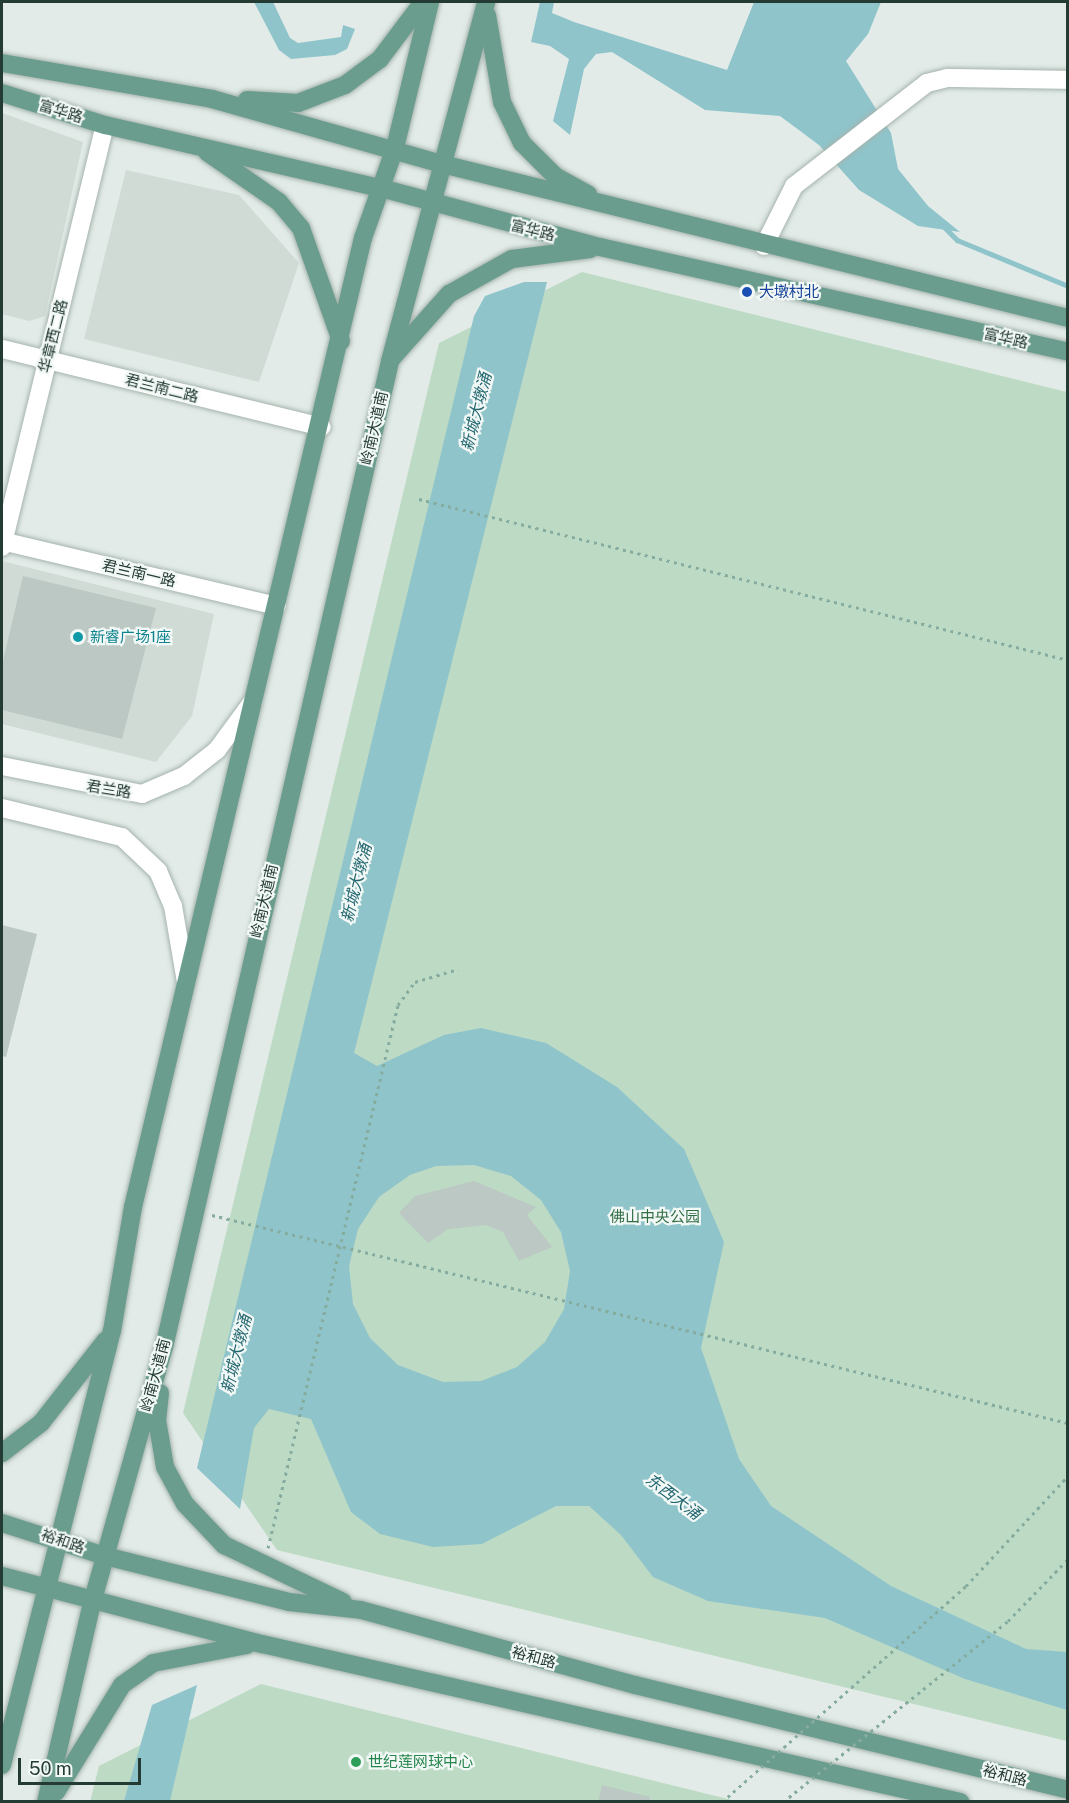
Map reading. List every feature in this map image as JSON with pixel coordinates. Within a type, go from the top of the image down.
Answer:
[{"type":"main road","points":[[213,99],[298,103],[345,85],[380,59],[423,2]]},
{"type":"main road","points":[[2,1765],[112,1331],[133,1207],[276,606],[322,427],[363,238],[396,148],[430,2]]},
{"type":"main road","points":[[486,3],[502,102],[522,143],[555,176],[614,208]]},
{"type":"main road","name":"岭南大道南","points":[[48,1802],[92,1602],[165,1343],[192,1210],[390,361],[432,205],[446,165],[486,3]]},
{"type":"main road","points":[[2,63],[213,99],[396,148],[446,165],[764,246],[1068,318]]},
{"type":"main road","name":"富华路","points":[[2,93],[105,125],[381,188],[432,205],[600,247],[1068,352]]},
{"type":"main road","points":[[198,146],[279,201],[302,228],[341,343]]},
{"type":"main road","points":[[390,361],[449,294],[512,259],[600,247]]},
{"type":"main road","points":[[2,1453],[41,1423],[112,1331]]},
{"type":"main road","points":[[165,1343],[157,1420],[165,1467],[185,1504],[224,1545],[264,1568],[361,1610]]},
{"type":"main road","name":"裕和路","points":[[2,1522],[58,1537],[105,1556],[289,1602],[361,1610],[635,1685],[1068,1790]]},
{"type":"main road","points":[[2,1576],[92,1602],[262,1644],[960,1802]]},
{"type":"main road","points":[[48,1802],[122,1684],[153,1663],[262,1644]]},
{"type":"street","points":[[764,246],[794,186],[927,83],[947,78],[1068,80]]},
{"type":"street","name":"华章西二路","points":[[2,543],[105,125]]},
{"type":"street","name":"君兰南二路","points":[[2,349],[322,427]]},
{"type":"street","name":"君兰南一路","points":[[2,543],[276,606]]},
{"type":"street","name":"君兰路","points":[[2,766],[142,794],[184,776],[217,750],[253,701]]},
{"type":"street","points":[[2,807],[122,837],[158,871],[173,906],[187,984]]},
{"type":"path","points":[[419,500],[1068,660]]},
{"type":"path","points":[[264,1568],[386,1047],[398,1005],[415,982],[458,969]]},
{"type":"path","points":[[192,1210],[539,1297],[740,1342],[1068,1423]]},
{"type":"path","points":[[722,1802],[966,1586],[1068,1476]]},
{"type":"path","points":[[783,1802],[1008,1621],[1068,1559]]},
{"type":"shaded area","points":[[2,113],[83,142],[45,316],[29,321],[2,314]]},
{"type":"shaded area","points":[[126,170],[239,195],[299,263],[259,382],[84,339]]},
{"type":"shaded area","points":[[2,561],[214,614],[192,716],[156,762],[2,724]]},
{"type":"green space","name":"佛山中央公园","points":[[582,272],[1067,392],[1067,1741],[277,1550],[183,1413],[439,343]]},
{"type":"green space","points":[[261,1684],[736,1801],[90,1802],[99,1766]]},
{"type":"water","points":[[254,2],[273,2],[290,38],[298,43],[341,37],[343,25],[355,29],[347,49],[335,55],[291,59],[279,50]]},
{"type":"water","points":[[540,2],[554,2],[552,13],[574,22],[727,70],[754,2],[881,2],[868,34],[846,61],[891,133],[898,169],[928,206],[960,232],[918,226],[859,190],[819,145],[780,116],[705,110],[612,52],[596,54],[584,69],[570,135],[553,121],[569,59],[550,46],[531,42]]},
{"type":"water","points":[[524,282],[547,282],[354,1053],[377,1066],[444,1035],[481,1028],[546,1043],[617,1087],[684,1149],[724,1242],[701,1348],[739,1459],[771,1506],[891,1586],[1026,1649],[1067,1652],[1067,1710],[965,1679],[825,1618],[708,1601],[653,1577],[621,1535],[589,1506],[556,1506],[482,1544],[433,1547],[380,1534],[351,1512],[311,1419],[269,1409],[254,1428],[240,1509],[197,1468],[474,316],[485,296]],"holes":[[[474,1165],[511,1176],[541,1200],[561,1232],[570,1271],[564,1309],[545,1342],[517,1367],[481,1381],[443,1382],[398,1365],[370,1338],[353,1304],[349,1266],[358,1229],[379,1197],[410,1175],[436,1166]]]},
{"type":"water","points":[[197,1685],[170,1801],[124,1801],[152,1705]]},
{"type":"building","name":"新睿广场1座","points":[[23,576],[156,608],[122,739],[2,710],[2,665]]},
{"type":"building","points":[[2,925],[37,934],[6,1057],[2,1056]]},
{"type":"building","points":[[474,1181],[536,1207],[527,1215],[552,1247],[519,1261],[503,1232],[486,1225],[448,1229],[428,1243],[399,1213],[415,1196]]},
{"type":"building","points":[[602,1785],[650,1797],[649,1802],[598,1802]]},
{"type":"waterway","points":[[943,226],[957,240],[1068,286]]},
{"type":"place","name":"大墩村北","points":[[747,292]]},
{"type":"place","name":"新睿广场1座","points":[[78,637]]},
{"type":"place","name":"世纪莲网球中心","points":[[356,1762]]},
{"type":"water label","name":"新城大墩涌","points":[[477,412]]},
{"type":"water label","name":"新城大墩涌","points":[[357,883]]},
{"type":"water label","name":"新城大墩涌","points":[[237,1354]]},
{"type":"water label","name":"东西大涌","points":[[673,1497]]}]
